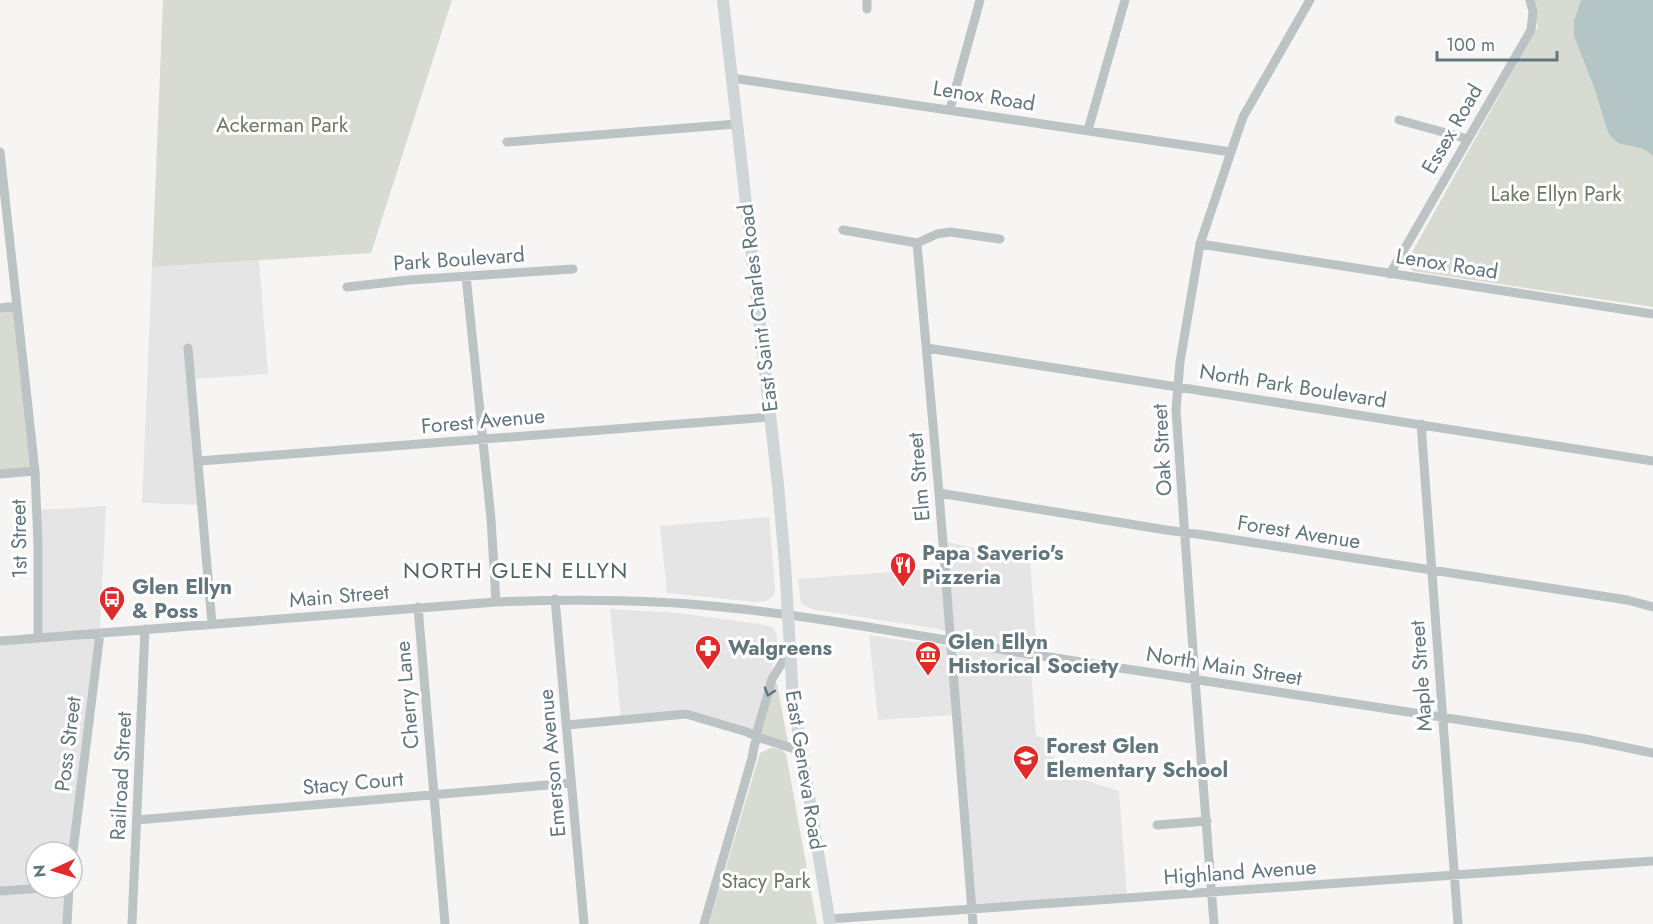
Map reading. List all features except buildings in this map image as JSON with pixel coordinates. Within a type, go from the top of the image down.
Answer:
[{"type":"main road","name":"East Saint Charles Road","points":[[723,0],[771,417],[788,616]]},
{"type":"main road","name":"East Geneva Road","points":[[788,616],[793,700],[830,921]]},
{"type":"street","points":[[951,110],[980,0]]},
{"type":"street","points":[[1088,130],[1125,0]]},
{"type":"street","name":"Oak Street","points":[[1214,924],[1176,410],[1180,362],[1200,244],[1243,117],[1310,0]]},
{"type":"street","name":"Essex Road","points":[[1390,274],[1531,30],[1533,12],[1530,0]]},
{"type":"street","name":"Lenox Road","points":[[732,78],[1231,152]]},
{"type":"street","points":[[1399,120],[1467,139]]},
{"type":"street","points":[[507,142],[737,124]]},
{"type":"street","name":"1st Street","points":[[0,152],[35,471],[38,638]]},
{"type":"street","points":[[843,230],[917,243],[937,234],[950,232],[1000,239]]},
{"type":"street","name":"Elm Street","points":[[917,243],[973,924]]},
{"type":"street","name":"Lenox Road","points":[[1200,244],[1653,314]]},
{"type":"street","name":"Park Boulevard","points":[[347,287],[409,280],[573,269]]},
{"type":"street","points":[[466,276],[491,519],[496,602]]},
{"type":"street","points":[[0,308],[17,306]]},
{"type":"street","points":[[189,348],[212,624]]},
{"type":"street","name":"North Park Boulevard","points":[[927,348],[1653,461]]},
{"type":"street","name":"Forest Avenue","points":[[199,461],[771,417]]},
{"type":"street","name":"Maple Street","points":[[1421,424],[1458,924]]},
{"type":"street","points":[[0,474],[35,471]]},
{"type":"street","name":"Forest Avenue","points":[[939,493],[1627,600],[1653,607]]},
{"type":"street","name":"Main Street","points":[[0,641],[418,607],[555,599],[671,603],[788,616]]},
{"type":"street","name":"Emerson Avenue","points":[[555,599],[584,924]]},
{"type":"street","name":"Cherry Lane","points":[[418,607],[445,924]]},
{"type":"street","name":"North Main Street","points":[[788,616],[1585,739],[1653,753]]},
{"type":"street","name":"Railroad Street","points":[[132,924],[145,629]]},
{"type":"street","name":"Poss Street","points":[[74,840],[100,633]]},
{"type":"street","points":[[704,924],[772,680],[790,650]]},
{"type":"street","points":[[567,725],[686,714],[801,751]]},
{"type":"street","name":"Stacy Court","points":[[137,820],[572,783]]},
{"type":"street","points":[[1157,825],[1207,821]]},
{"type":"street","name":"Highland Avenue","points":[[830,921],[1653,861]]},
{"type":"street","points":[[0,891],[24,889]]},
{"type":"street","points":[[67,924],[68,900]]},
{"type":"shaded area","points":[[1581,0],[1653,0],[1653,156],[1641,148],[1617,142],[1608,132],[1594,87],[1574,36],[1574,21]]},
{"type":"shaded area","points":[[259,260],[268,374],[195,379],[205,505],[142,503],[152,267]]},
{"type":"shaded area","points":[[106,506],[100,629],[42,635],[39,510]]},
{"type":"shaded area","points":[[769,517],[775,588],[774,595],[766,601],[756,602],[667,593],[660,526]]},
{"type":"shaded area","points":[[942,541],[1030,560],[1037,653],[957,636],[939,629],[815,610],[801,603],[798,579],[943,568]]},
{"type":"shaded area","points":[[610,609],[678,613],[766,625],[773,628],[777,635],[777,650],[754,735],[689,714],[621,718]]},
{"type":"shaded area","points":[[869,635],[949,647],[954,715],[878,720]]},
{"type":"shaded area","points":[[95,637],[71,840],[24,840],[24,885],[0,887],[0,643]]},
{"type":"shaded area","name":"Forest Glen Elementary School","points":[[954,647],[1030,658],[1036,736],[1049,739],[1057,771],[1119,791],[1127,895],[974,906]]},
{"type":"shaded area","points":[[24,893],[24,900],[65,900],[64,924],[0,924],[0,894]]},
{"type":"green space","name":"Ackerman Park","points":[[163,0],[452,0],[371,253],[152,267]]},
{"type":"green space","name":"Lake Ellyn Park","points":[[1525,0],[1653,0],[1653,307],[1413,271],[1406,263],[1538,26]]},
{"type":"green space","points":[[14,310],[33,467],[0,471],[0,311]]},
{"type":"green space","points":[[777,684],[788,743],[761,733]]},
{"type":"green space","name":"Stacy Park","points":[[771,748],[781,749],[786,754],[817,924],[709,924],[760,753]]},
{"type":"place","name":"Papa Saverio's Pizzeria","points":[[903,588]]},
{"type":"place","name":"Glen Ellyn & Poss","points":[[112,622]]},
{"type":"place","name":"Walgreens","points":[[708,671]]},
{"type":"place","name":"Glen Ellyn Historical Society","points":[[928,677]]},
{"type":"place","name":"Forest Glen Elementary School","points":[[1026,781]]},
{"type":"district","name":"NORTH GLEN ELLYN","points":[[516,570]]}]
